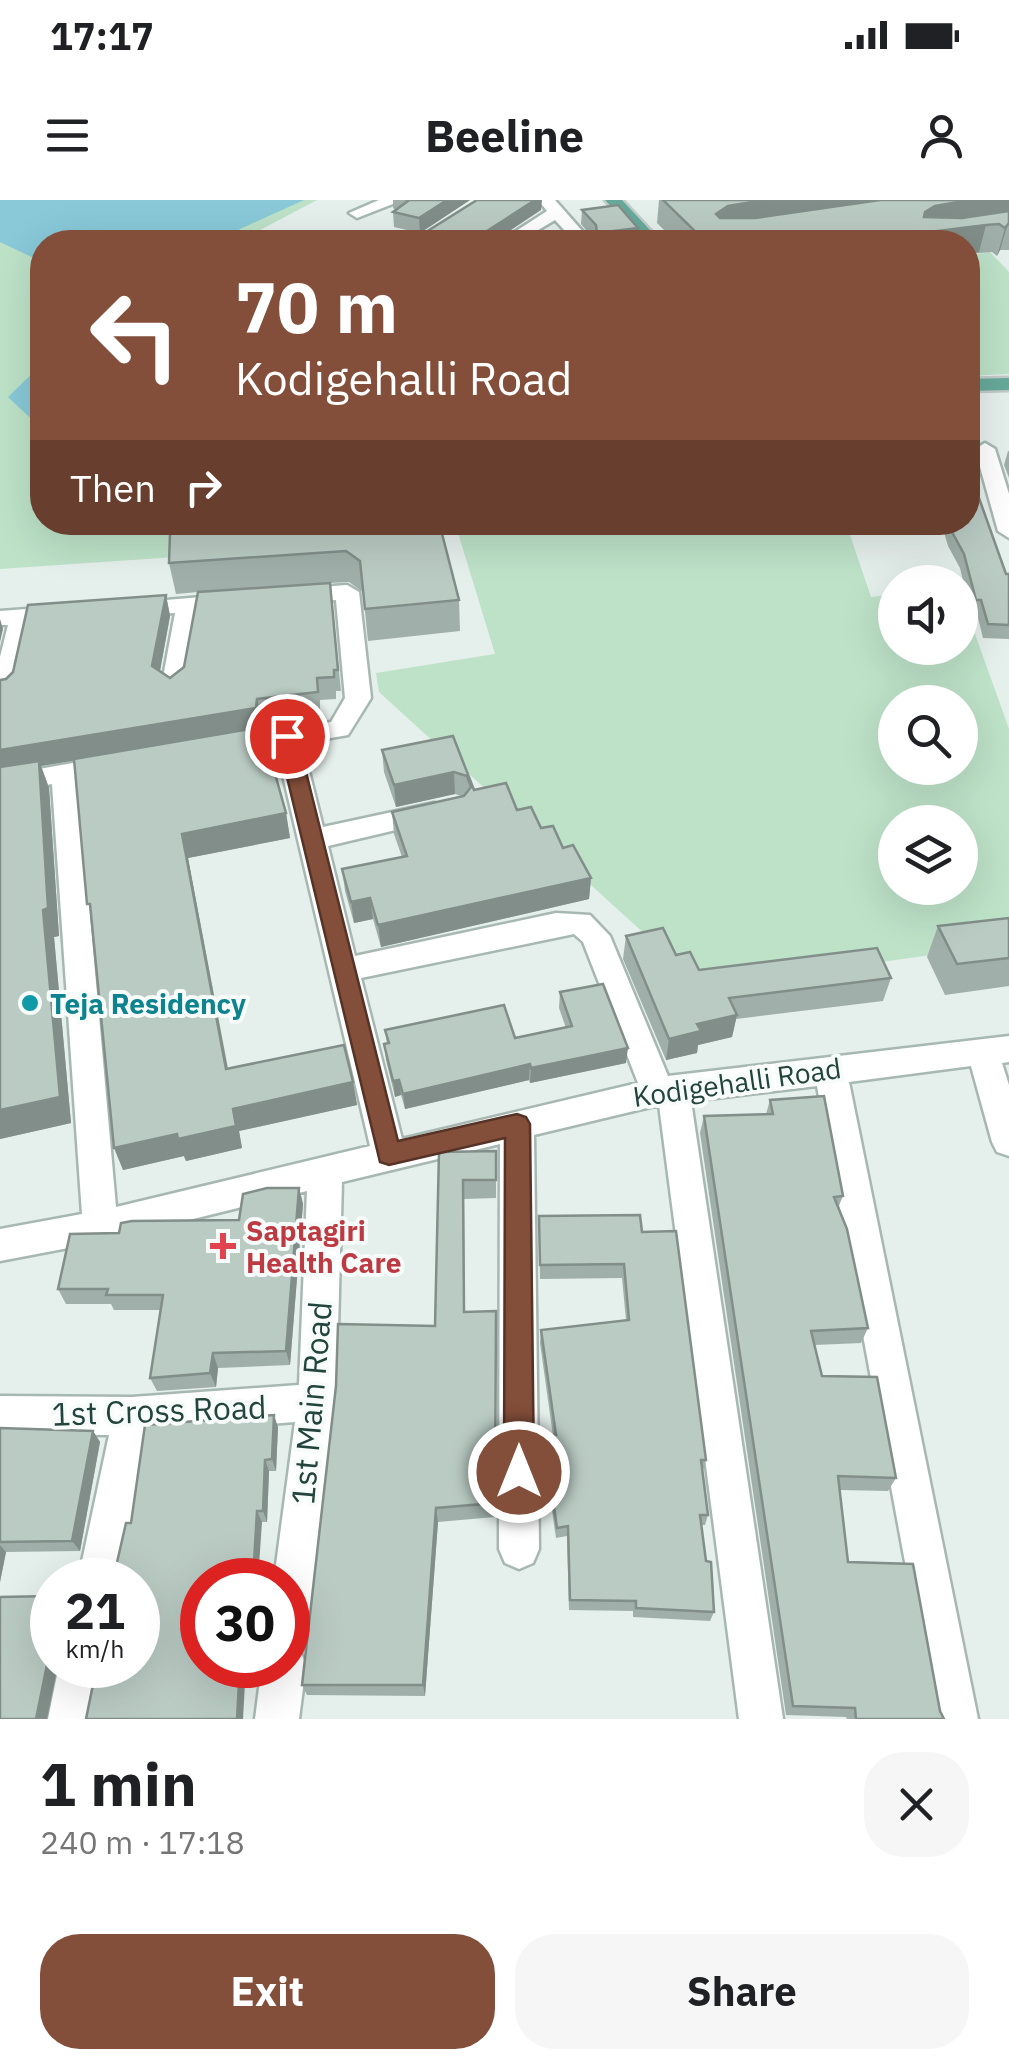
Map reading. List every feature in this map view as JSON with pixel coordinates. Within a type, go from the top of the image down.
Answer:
[{"type":"main road","points":[[612,200],[641,230]]},
{"type":"main road","points":[[980,385],[1009,384]]},
{"type":"street","points":[[357,213],[395,200]]},
{"type":"street","points":[[522,230],[552,206],[573,230]]},
{"type":"street","points":[[985,449],[1009,532]]},
{"type":"street","points":[[4,691],[11,617],[346,592],[358,698],[339,729],[194,752]]},
{"type":"street","points":[[174,688],[188,604]]},
{"type":"street","points":[[287,736],[389,1154]]},
{"type":"street","points":[[0,785],[138,761]]},
{"type":"street","points":[[64,774],[100,1226]]},
{"type":"street","points":[[310,840],[454,807]]},
{"type":"street","points":[[342,970],[556,924],[580,923],[595,936],[665,1091],[761,1719]]},
{"type":"street","points":[[665,1091],[1000,1045],[1009,1142]]},
{"type":"street","name":"Kodigehalli Road","points":[[0,1244],[100,1226],[325,1168],[665,1091],[1000,1045]]},
{"type":"street","points":[[830,1068],[956,1719]]},
{"type":"street","points":[[517,1124],[519,1550]]},
{"type":"street","name":"1st Main Road","points":[[298,1558],[317,1402],[325,1168]]},
{"type":"street","name":"1st Cross Road","points":[[0,1414],[132,1416],[317,1402]]},
{"type":"street","points":[[103,1558],[132,1416]]},
{"type":"street","points":[[70,1719],[77,1688]]},
{"type":"street","points":[[277,1719],[281,1688]]},
{"type":"green space","points":[[0,200],[317,200],[260,230],[30,230],[30,535],[348,535],[350,545],[0,569]]},
{"type":"green space","points":[[990,252],[1009,272],[1009,374],[980,375],[980,254]]},
{"type":"green space","points":[[459,535],[850,535],[871,597],[878,596],[878,665],[978,665],[978,642],[1009,729],[1009,944],[703,987],[379,692],[376,673],[495,654]]},
{"type":"water","points":[[0,200],[304,200],[239,230],[30,230],[30,256],[0,242]]},
{"type":"water","points":[[30,376],[30,418],[8,397]]},
{"type":"building","points":[[406,200],[447,200],[419,218],[393,212]]},
{"type":"building","points":[[477,200],[535,200],[489,230],[429,230]]},
{"type":"building","points":[[663,200],[765,200],[728,206],[716,214],[720,218],[755,218],[880,200],[970,200],[935,206],[924,217],[962,218],[1009,211],[1005,228],[999,224],[946,230],[694,230]]},
{"type":"building","points":[[618,205],[638,228],[597,230],[582,210]]},
{"type":"building","points":[[980,501],[1009,574],[1009,625],[988,624],[978,600],[978,565],[967,565],[954,535],[980,535]]},
{"type":"building","points":[[170,535],[442,535],[459,600],[365,609],[360,561],[346,551],[169,563]]},
{"type":"building","points":[[330,583],[338,670],[334,670],[334,677],[317,678],[318,692],[257,699],[256,708],[0,750],[0,680],[13,672],[28,605],[166,595],[152,666],[170,678],[184,667],[198,592]]},
{"type":"building","points":[[262,727],[286,813],[182,834],[226,1069],[344,1045],[353,1082],[233,1109],[236,1126],[114,1148],[74,759]]},
{"type":"building","points":[[453,736],[474,790],[506,783],[517,810],[531,807],[541,828],[553,826],[563,848],[573,845],[591,878],[378,925],[370,898],[351,902],[342,869],[407,856],[392,812],[464,796],[471,787],[467,776],[454,772],[394,785],[382,750]]},
{"type":"building","points":[[39,761],[48,908],[43,910],[60,1097],[0,1110],[0,767]]},
{"type":"building","points":[[1009,918],[1009,958],[957,964],[938,926]]},
{"type":"building","points":[[663,928],[676,955],[690,952],[699,970],[877,948],[891,978],[729,998],[737,1015],[697,1024],[701,1031],[669,1039],[626,936]]},
{"type":"building","points":[[603,984],[628,1048],[531,1068],[530,1064],[403,1094],[399,1080],[393,1081],[384,1044],[389,1043],[385,1030],[504,1005],[515,1038],[572,1026],[560,992]]},
{"type":"building","points":[[824,1096],[843,1196],[834,1197],[847,1229],[868,1328],[811,1331],[822,1376],[877,1377],[896,1478],[838,1476],[848,1562],[913,1564],[944,1719],[856,1719],[855,1708],[793,1706],[704,1116],[773,1114],[770,1100]]},
{"type":"building","points":[[496,1151],[496,1180],[463,1180],[464,1312],[496,1311],[495,1503],[436,1508],[423,1685],[310,1685],[310,1615],[336,1386],[338,1324],[435,1326],[439,1152]]},
{"type":"building","points":[[267,1188],[299,1188],[286,1351],[213,1353],[210,1373],[150,1378],[163,1295],[106,1295],[108,1289],[58,1289],[70,1234],[119,1233],[121,1223],[132,1221],[239,1220],[243,1194]]},
{"type":"building","points":[[640,1215],[642,1232],[676,1231],[706,1460],[701,1460],[708,1515],[700,1515],[706,1561],[711,1562],[714,1612],[636,1608],[636,1601],[570,1600],[568,1526],[557,1528],[547,1458],[542,1458],[542,1437],[556,1435],[541,1330],[629,1320],[624,1264],[540,1265],[539,1216]]},
{"type":"building","points":[[274,1415],[272,1459],[265,1460],[263,1511],[257,1511],[254,1558],[180,1558],[180,1688],[239,1688],[237,1719],[86,1719],[92,1688],[160,1688],[160,1558],[118,1558],[126,1523],[131,1523],[145,1425]]},
{"type":"building","points":[[0,1428],[93,1431],[72,1541],[0,1542]]},
{"type":"building","points":[[30,1596],[30,1688],[42,1688],[36,1719],[0,1719],[0,1597]]},
{"type":"place","name":"Teja Residency","points":[[30,1003]]},
{"type":"place","name":"Saptagiri Health Care","points":[[223,1246]]},
{"type":"route","points":[[287,736],[389,1154],[517,1124],[519,1472]]}]
